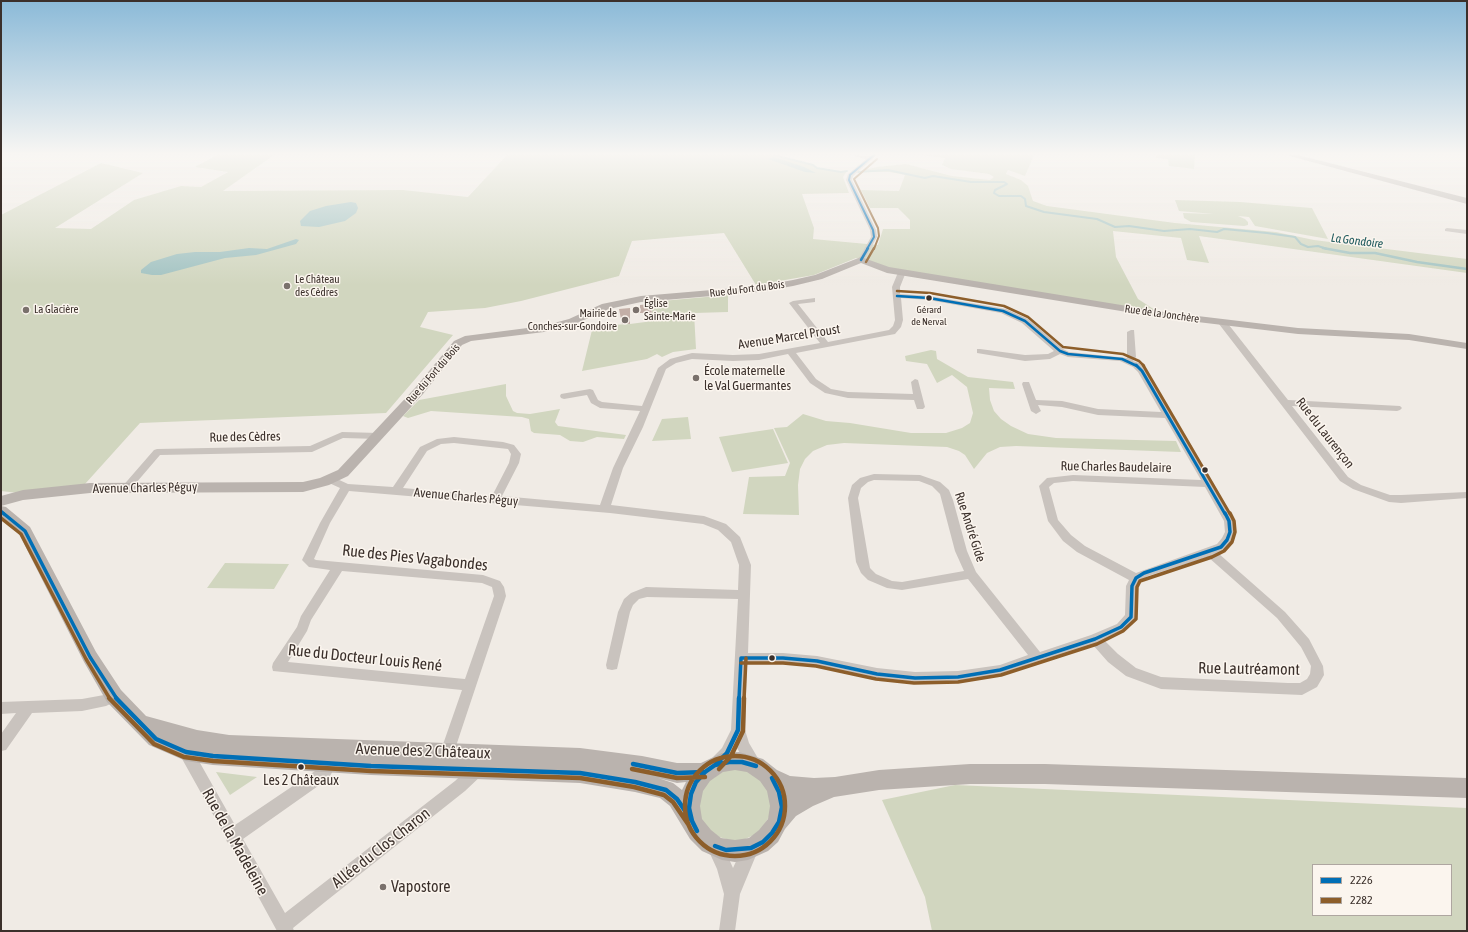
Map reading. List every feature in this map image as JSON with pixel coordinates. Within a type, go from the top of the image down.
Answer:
[{"type":"main road","name":"Rue de la Jonchère","points":[[861,260],[872,265],[902,272],[1114,307],[1298,331],[1409,337],[1467,346]]},
{"type":"main road","name":"Rue du Fort du Bois","points":[[331,480],[343,473],[379,436],[419,391],[458,343],[469,338],[552,328],[573,321],[606,306],[636,300],[759,289],[793,283],[818,277],[861,260]]},
{"type":"main road","name":"Avenue Charles Péguy","points":[[2,511],[23,495],[90,488],[303,487],[331,480]]},
{"type":"main road","name":"Avenue des 2 Châteaux","points":[[2,511],[25,531],[90,657],[114,696],[156,739],[186,752],[264,760],[331,755],[447,752],[580,757],[642,765],[677,773],[710,769]]},
{"type":"main road","name":"Avenue des 2 Châteaux","points":[[141,724],[210,742],[478,769],[580,773],[635,782],[666,790],[677,799],[692,821]]},
{"type":"main road","points":[[835,787],[789,808],[772,833],[763,842],[751,848],[739,850],[726,850],[715,846],[701,835],[692,821],[689,808],[691,794],[696,782],[710,769],[728,762],[742,762],[756,766],[772,778],[789,786],[814,788],[835,787],[879,780],[970,774],[1045,774],[1467,788]]},
{"type":"main road","points":[[772,778],[780,792],[782,807],[779,822]]},
{"type":"street","points":[[858,198],[874,237],[872,244],[861,260]]},
{"type":"street","points":[[1447,230],[1467,232]]},
{"type":"street","name":"Avenue Marcel Proust","points":[[604,509],[618,468],[662,368],[673,361],[692,356],[750,358],[791,352],[892,332],[897,327],[899,320],[896,287],[902,272]]},
{"type":"street","points":[[741,658],[783,658],[817,661],[877,674],[915,678],[958,677],[1000,670],[1095,639],[1121,627],[1131,617],[1132,586],[1136,578],[1144,573],[1210,552],[1221,547],[1227,540],[1230,532],[1229,521],[1224,511],[1142,370],[1130,361],[1060,352],[1025,321],[1003,311],[929,298],[897,296]]},
{"type":"street","points":[[812,300],[793,303],[826,345]]},
{"type":"street","name":"Rue du Laurençon","points":[[1222,322],[1337,472],[1344,479],[1357,487],[1389,498],[1401,499],[1467,495]]},
{"type":"street","points":[[1130,361],[1132,357],[1131,332]]},
{"type":"street","points":[[980,351],[1025,358],[1050,356],[1060,352]]},
{"type":"street","points":[[791,352],[813,381],[828,391],[848,395],[918,397]]},
{"type":"street","points":[[915,382],[920,407]]},
{"type":"street","points":[[1026,384],[1036,411]]},
{"type":"street","points":[[564,396],[590,392],[594,401],[600,405],[645,409]]},
{"type":"street","points":[[1032,402],[1062,404],[1098,412],[1168,414]]},
{"type":"street","points":[[1284,403],[1397,408]]},
{"type":"street","name":"Rue des Cèdres","points":[[126,488],[156,452],[312,449],[342,435],[379,436]]},
{"type":"street","points":[[396,491],[423,449],[430,444],[440,441],[454,440],[503,445],[511,447],[516,454],[514,464],[495,499]]},
{"type":"street","name":"Rue André Gide","points":[[971,574],[902,586],[891,585],[872,577],[865,570],[862,562],[854,498],[856,487],[864,480],[874,477],[920,478],[936,484],[945,492],[961,552],[971,574],[1037,657]]},
{"type":"street","name":"Rue Charles Baudelaire","points":[[1136,578],[1081,549],[1067,538],[1053,521],[1044,486],[1051,480],[1072,478],[1208,484]]},
{"type":"street","name":"Avenue Charles Péguy","points":[[331,480],[346,487],[604,509],[704,520],[722,527],[736,540],[745,565],[738,730],[743,746],[756,766]]},
{"type":"street","name":"Rue des Pies Vagabondes","points":[[346,487],[325,523],[308,560],[313,564],[484,579],[496,584],[500,596],[447,752]]},
{"type":"street","name":"Rue Lautréamont","points":[[1095,639],[1113,658],[1131,672],[1161,683],[1288,689],[1302,689],[1312,684],[1318,675],[1317,666],[1305,643],[1281,615],[1210,552]]},
{"type":"street","name":"Rue du Docteur Louis René","points":[[338,566],[305,619],[303,628],[278,666],[469,685]]},
{"type":"street","points":[[612,665],[624,612],[628,602],[635,596],[646,592],[743,595]]},
{"type":"street","points":[[1,708],[82,705],[106,700],[114,696]]},
{"type":"street","points":[[1,745],[28,707]]},
{"type":"street","name":"Avenue Charles Péguy","points":[[710,769],[726,753],[738,730]]},
{"type":"street","name":"Rue de la Madeleine","points":[[186,752],[285,929]]},
{"type":"street","points":[[232,836],[323,774],[331,755]]},
{"type":"street","name":"Allée du Clos Charon","points":[[285,929],[319,896],[460,786],[478,769]]},
{"type":"street","points":[[715,846],[725,868],[732,894]]},
{"type":"street","points":[[727,931],[732,894],[740,871],[751,848]]},
{"type":"green space","points":[[33,198],[102,198],[55,228],[91,229],[134,200],[139,198],[804,198],[814,228],[813,239],[878,245],[883,229],[910,229],[910,220],[898,208],[870,208],[865,198],[1032,198],[1033,201],[1047,206],[1175,223],[1276,232],[1314,240],[1467,259],[1467,273],[1199,236],[1209,263],[1187,260],[1181,238],[1113,231],[1116,257],[1138,299],[1158,312],[901,271],[856,258],[814,275],[756,285],[724,233],[632,241],[619,276],[521,301],[485,308],[428,312],[420,327],[453,335],[386,413],[140,423],[85,484],[18,493],[1,491],[1,215]]},
{"type":"green space","points":[[1175,200],[1240,202],[1312,208],[1328,239],[1255,226],[1249,217],[1238,216],[1248,222],[1248,225],[1244,226],[1191,222],[1184,218],[1183,213],[1214,214],[1179,211]]},
{"type":"green space","points":[[728,295],[728,312],[694,313],[696,349],[673,352],[662,357],[657,354],[647,359],[582,371],[593,326],[653,321],[651,302]]},
{"type":"green space","points":[[931,350],[936,351],[937,359],[968,377],[1013,382],[1015,389],[989,388],[990,400],[994,411],[1001,419],[1011,426],[1028,434],[1056,438],[1176,441],[1181,452],[1016,446],[1000,447],[987,453],[974,469],[965,455],[959,451],[947,447],[844,443],[827,445],[813,451],[805,459],[800,469],[798,485],[799,515],[743,514],[749,477],[785,476],[790,463],[774,428],[787,427],[803,414],[826,421],[850,423],[911,433],[946,433],[962,428],[970,423],[973,413],[967,387],[952,375],[937,383],[927,364],[906,361],[905,356]]},
{"type":"green space","points":[[506,384],[506,396],[513,411],[517,413],[530,414],[560,409],[555,422],[558,426],[626,435],[624,439],[597,437],[583,442],[570,441],[560,435],[534,433],[531,431],[529,419],[522,417],[431,411],[408,418],[403,416],[419,400]]},
{"type":"green space","points":[[688,417],[691,439],[652,441],[662,419]]},
{"type":"green space","points":[[773,429],[788,463],[732,472],[719,437]]},
{"type":"green space","points":[[225,563],[289,564],[274,589],[207,588]]},
{"type":"green space","points":[[736,769],[747,771],[757,777],[765,785],[770,795],[771,806],[769,817],[763,827],[754,835],[743,840],[730,840],[719,837],[708,830],[701,820],[698,795],[704,784],[724,771]]},
{"type":"green space","points":[[216,772],[257,777],[230,795]]},
{"type":"green space","points":[[955,785],[1467,808],[1467,931],[932,931],[925,897],[882,800]]},
{"type":"water","points":[[351,202],[356,203],[358,208],[356,213],[345,221],[319,227],[301,226],[300,221],[310,211],[326,206]]},
{"type":"water","points":[[296,239],[299,240],[296,244],[256,255],[225,258],[161,275],[141,273],[141,270],[151,262],[177,254],[220,252],[249,248],[267,249]]},
{"type":"building","points":[[650,304],[652,313],[640,313],[640,305]]},
{"type":"building","points":[[630,308],[630,324],[622,324],[619,309]]},
{"type":"waterway","name":"La Gondoire","points":[[1024,198],[1026,206],[1044,212],[1097,219],[1115,227],[1129,226],[1164,231],[1190,229],[1217,232],[1224,229],[1267,233],[1295,237],[1301,244],[1308,247],[1318,246],[1325,248]]},
{"type":"waterway","name":"La Gondoire","points":[[1325,248],[1350,253],[1375,253],[1417,262],[1467,269]]},
{"type":"transit line","name":"2226","points":[[858,198],[873,230],[874,237],[861,260]]},
{"type":"transit line","name":"2282","points":[[864,198],[878,228],[879,236],[866,262]]},
{"type":"transit line","name":"2282","points":[[741,663],[783,663],[816,666],[876,679],[914,683],[958,682],[1001,675],[1097,644],[1123,631],[1136,619],[1137,587],[1140,581],[1212,557],[1224,551],[1232,542],[1235,532],[1234,521],[1228,509],[1146,368],[1139,361],[1123,354],[1069,349],[1063,347],[1028,317],[1004,306],[930,293],[897,291]]},
{"type":"transit line","name":"2226","points":[[741,658],[783,658],[817,661],[877,674],[915,678],[958,677],[1000,670],[1095,639],[1121,627],[1131,617],[1132,586],[1136,578],[1144,573],[1210,552],[1221,547],[1227,540],[1230,532],[1229,521],[1224,511],[1142,371],[1136,365],[1122,359],[1068,354],[1060,351],[1025,321],[1003,311],[929,298],[897,296]]},
{"type":"transit line","name":"2226","points":[[1,511],[25,531],[90,657],[114,696],[156,739],[186,752],[213,756],[371,766],[580,773],[635,782],[666,790],[677,799],[692,821]]},
{"type":"transit line","name":"2282","points":[[1,518],[21,534],[86,659],[110,699],[154,744],[184,757],[213,761],[371,771],[580,778],[634,787],[664,795],[673,802],[688,824]]},
{"type":"transit line","name":"2226","points":[[715,765],[727,753],[738,730],[741,658]]},
{"type":"transit line","name":"2282","points":[[719,769],[731,756],[743,731],[746,658]]},
{"type":"transit line","name":"2282","points":[[735,756],[754,760],[771,770],[781,787],[785,806],[781,825],[771,842],[754,852],[735,856],[716,852],[699,842],[689,825],[685,806],[689,787],[699,770],[716,760],[735,756]]},
{"type":"transit line","name":"2226","points":[[697,831],[692,821],[689,808],[691,794],[696,782],[705,772],[715,765],[729,762],[742,762],[756,766]]},
{"type":"transit line","name":"2226","points":[[633,764],[677,773],[705,772]]},
{"type":"transit line","name":"2282","points":[[632,769],[677,778],[705,777]]},
{"type":"transit line","name":"2226","points":[[715,846],[726,850],[751,848],[763,842],[772,833],[779,822],[782,807],[779,792],[772,778]]},
{"type":"place","name":"Le Château des Cèdres","points":[[287,286]]},
{"type":"place","name":"Gérard de Nerval","points":[[929,298]]},
{"type":"place","name":"La Glacière","points":[[26,310]]},
{"type":"place","name":"Église Sainte-Marie","points":[[636,310]]},
{"type":"place","name":"Mairie de Conches-sur-Gondoire","points":[[625,320]]},
{"type":"place","name":"École maternelle le Val Guermantes","points":[[696,378]]},
{"type":"place","name":"Les 2 Châteaux","points":[[301,767]]},
{"type":"place","name":"Vapostore","points":[[383,887]]}]
